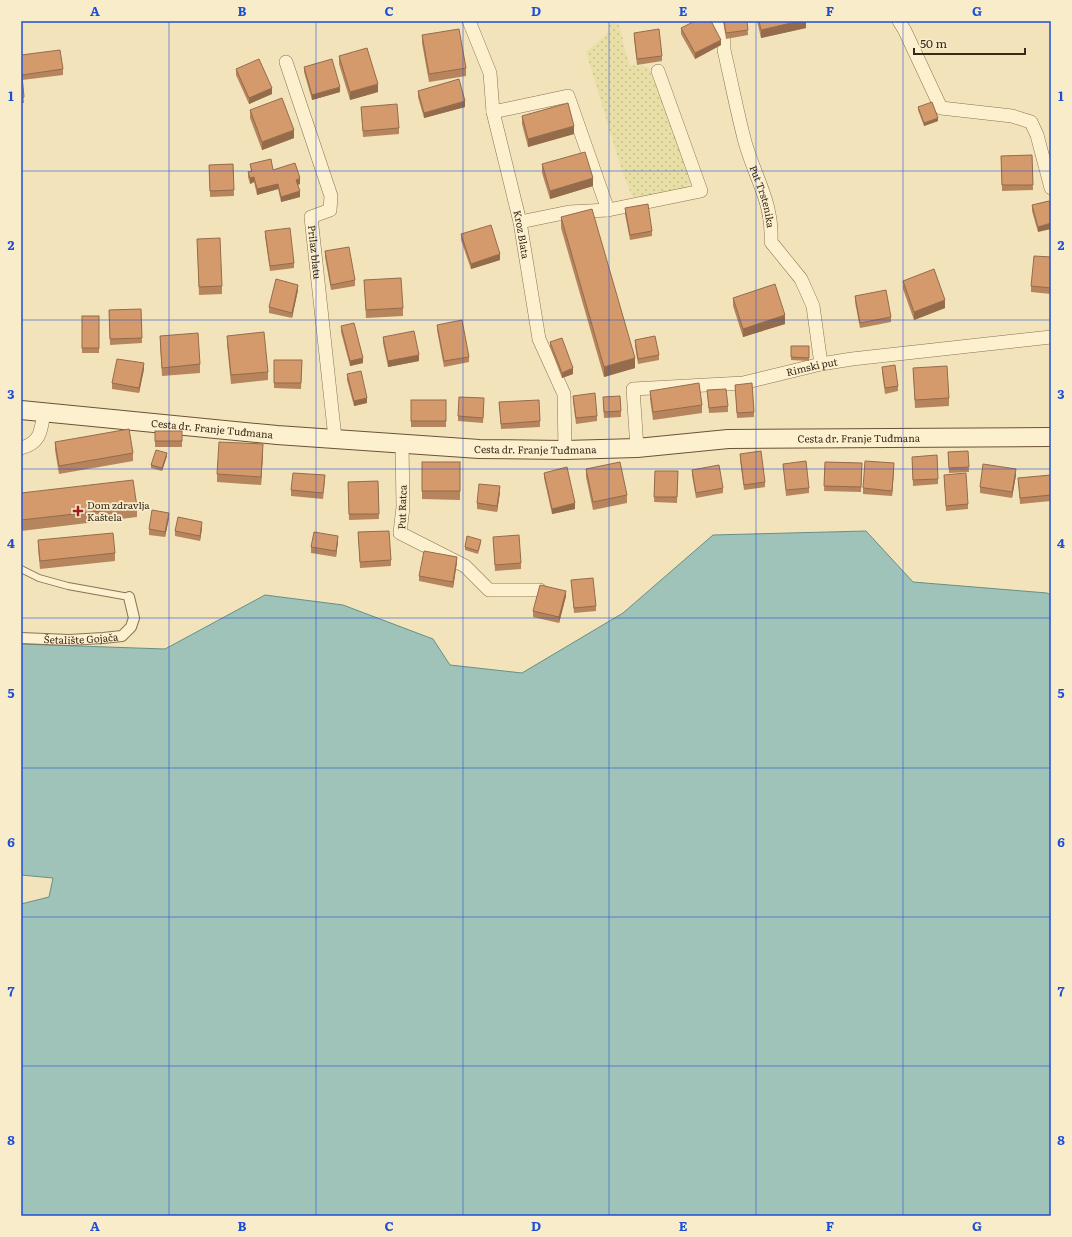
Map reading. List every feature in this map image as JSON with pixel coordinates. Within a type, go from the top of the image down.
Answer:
[{"type":"main road","name":"Cesta dr. Franje Tuđmana","points":[[21,410],[269,434],[479,449],[565,450],[637,448],[728,439],[1051,437]]},
{"type":"street","name":"Kroz Blata","points":[[469,21],[490,73],[493,112],[520,222],[539,339],[564,394],[565,450]]},
{"type":"street","name":"Put Trstenika","points":[[716,21],[724,34],[724,50],[745,143],[766,199],[772,226],[771,242],[801,279],[813,306],[821,364]]},
{"type":"street","points":[[899,21],[941,108],[1012,116],[1031,122],[1037,135],[1051,188]]},
{"type":"street","name":"Prilaz blatu","points":[[286,62],[331,196],[330,210],[310,217],[335,438]]},
{"type":"street","points":[[520,222],[569,212],[608,210],[701,190],[658,70]]},
{"type":"street","points":[[493,112],[568,96],[608,210]]},
{"type":"street","name":"Rimski put","points":[[637,448],[633,389],[744,383],[821,364],[852,359],[1051,337]]},
{"type":"street","points":[[21,448],[36,440],[41,432],[44,412]]},
{"type":"street","name":"Put Ratca","points":[[402,443],[403,507],[400,533],[465,566],[489,590],[540,590]]},
{"type":"street","name":"Šetalište Gojača","points":[[21,638],[69,640],[122,636],[131,627],[134,618],[130,597]]},
{"type":"lane","points":[[21,569],[39,578],[68,586],[130,597]]},
{"type":"shaded area","points":[[616,21],[620,27],[630,65],[648,67],[661,96],[693,182],[687,187],[662,195],[633,198],[621,168],[586,52],[606,35],[610,24]]},
{"type":"water","points":[[866,531],[913,582],[1047,593],[1051,595],[1051,1216],[21,1216],[21,904],[49,897],[53,878],[21,875],[21,644],[165,649],[265,595],[343,605],[433,639],[450,665],[522,673],[623,613],[713,535]]},
{"type":"building","points":[[695,21],[711,21],[721,40],[695,53],[681,28]]},
{"type":"building","points":[[724,21],[747,21],[748,30],[726,33]]},
{"type":"building","points":[[759,21],[800,21],[761,30]]},
{"type":"building","points":[[459,29],[466,68],[429,74],[422,35]]},
{"type":"building","points":[[659,29],[662,56],[637,59],[634,33]]},
{"type":"building","points":[[367,48],[378,84],[350,92],[339,56]]},
{"type":"building","points":[[60,50],[63,69],[22,75],[21,55]]},
{"type":"building","points":[[259,59],[272,88],[249,98],[236,69]]},
{"type":"building","points":[[332,59],[340,87],[312,95],[304,67]]},
{"type":"building","points":[[21,75],[24,97],[21,98]]},
{"type":"building","points":[[459,79],[465,101],[424,113],[418,91]]},
{"type":"building","points":[[282,98],[294,130],[262,142],[250,110]]},
{"type":"building","points":[[932,102],[938,118],[924,123],[918,107]]},
{"type":"building","points":[[568,103],[574,126],[528,139],[522,116]]},
{"type":"building","points":[[397,104],[399,128],[363,131],[361,107]]},
{"type":"building","points":[[585,152],[593,178],[550,191],[542,164]]},
{"type":"building","points":[[1032,155],[1033,185],[1002,185],[1001,156]]},
{"type":"building","points":[[271,159],[273,170],[295,163],[300,178],[296,180],[300,191],[281,197],[278,184],[257,189],[254,177],[250,178],[248,172],[252,171],[250,164]]},
{"type":"building","points":[[233,164],[234,190],[210,191],[209,165]]},
{"type":"building","points":[[1049,201],[1051,206],[1051,223],[1038,227],[1032,205]]},
{"type":"building","points":[[648,204],[652,231],[630,235],[625,208]]},
{"type":"building","points":[[592,209],[635,358],[604,367],[561,217]]},
{"type":"building","points":[[491,225],[500,254],[471,264],[461,234]]},
{"type":"building","points":[[290,228],[294,263],[270,266],[265,231]]},
{"type":"building","points":[[220,238],[222,286],[199,287],[197,239]]},
{"type":"building","points":[[349,247],[355,280],[331,285],[325,251]]},
{"type":"building","points":[[1034,256],[1051,257],[1051,288],[1031,286]]},
{"type":"building","points":[[934,269],[945,300],[914,312],[903,281]]},
{"type":"building","points":[[401,278],[403,308],[366,310],[364,280]]},
{"type":"building","points":[[276,279],[298,285],[292,313],[269,307]]},
{"type":"building","points":[[775,284],[785,315],[743,329],[733,298]]},
{"type":"building","points":[[886,290],[891,317],[860,323],[855,296]]},
{"type":"building","points":[[141,309],[142,338],[110,339],[109,310]]},
{"type":"building","points":[[82,316],[99,316],[99,348],[82,348]]},
{"type":"building","points":[[462,320],[469,357],[444,361],[437,325]]},
{"type":"building","points":[[354,323],[363,358],[350,361],[341,326]]},
{"type":"building","points":[[414,331],[419,355],[388,361],[383,337]]},
{"type":"building","points":[[264,332],[268,372],[231,375],[227,336]]},
{"type":"building","points":[[198,333],[200,364],[162,368],[160,336]]},
{"type":"building","points":[[655,336],[659,355],[638,359],[635,340]]},
{"type":"building","points":[[562,338],[573,368],[562,373],[550,342]]},
{"type":"building","points":[[791,346],[809,346],[809,358],[791,357]]},
{"type":"building","points":[[117,359],[144,363],[139,388],[112,383]]},
{"type":"building","points":[[274,360],[302,360],[301,383],[274,383]]},
{"type":"building","points":[[895,365],[898,386],[885,388],[882,367]]},
{"type":"building","points":[[947,366],[949,398],[915,400],[913,368]]},
{"type":"building","points":[[361,371],[367,398],[354,401],[347,374]]},
{"type":"building","points":[[699,383],[702,405],[653,412],[650,391]]},
{"type":"building","points":[[752,383],[754,412],[737,413],[735,385]]},
{"type":"building","points":[[726,389],[728,406],[709,408],[707,390]]},
{"type":"building","points":[[595,393],[597,416],[576,418],[573,396]]},
{"type":"building","points":[[620,396],[621,411],[604,412],[603,397]]},
{"type":"building","points":[[459,397],[484,398],[483,418],[458,416]]},
{"type":"building","points":[[411,400],[446,400],[446,421],[411,421]]},
{"type":"building","points":[[539,400],[540,421],[501,424],[499,402]]},
{"type":"building","points":[[129,429],[133,453],[59,466],[55,442]]},
{"type":"building","points":[[155,431],[182,431],[182,441],[155,441]]},
{"type":"building","points":[[219,442],[263,444],[261,477],[217,474]]},
{"type":"building","points":[[156,450],[167,453],[162,468],[151,465]]},
{"type":"building","points":[[761,451],[765,482],[744,485],[740,454]]},
{"type":"building","points":[[968,451],[969,467],[949,468],[948,452]]},
{"type":"building","points":[[937,455],[938,479],[913,480],[912,457]]},
{"type":"building","points":[[806,461],[809,488],[786,490],[783,464]]},
{"type":"building","points":[[865,461],[894,463],[892,491],[863,488]]},
{"type":"building","points":[[422,462],[460,462],[460,491],[422,491]]},
{"type":"building","points":[[620,462],[627,495],[593,502],[586,469]]},
{"type":"building","points":[[825,462],[862,463],[861,487],[824,486]]},
{"type":"building","points":[[983,464],[1016,469],[1012,492],[980,487]]},
{"type":"building","points":[[719,465],[723,488],[696,493],[692,470]]},
{"type":"building","points":[[567,467],[575,503],[552,509],[544,473]]},
{"type":"building","points":[[655,471],[678,471],[677,497],[654,497]]},
{"type":"building","points":[[293,473],[325,475],[323,493],[291,490]]},
{"type":"building","points":[[966,473],[968,504],[946,506],[944,475]]},
{"type":"building","points":[[1051,475],[1051,495],[1020,498],[1018,478]]},
{"type":"building","points":[[133,480],[137,507],[21,520],[21,493]]},
{"type":"building","points":[[378,481],[379,514],[349,514],[348,482]]},
{"type":"building","points":[[479,484],[500,486],[497,506],[477,503]]},
{"type":"building","points":[[152,510],[169,513],[165,532],[149,529]]},
{"type":"building","points":[[178,517],[202,522],[200,536],[175,531]]},
{"type":"building","points":[[389,531],[391,560],[360,562],[358,532]]},
{"type":"building","points":[[314,532],[338,536],[336,551],[311,547]]},
{"type":"building","points":[[113,533],[115,553],[40,561],[38,540]]},
{"type":"building","points":[[519,535],[521,563],[495,565],[493,537]]},
{"type":"building","points":[[467,536],[481,540],[478,551],[465,547]]},
{"type":"building","points":[[424,551],[457,557],[453,582],[419,576]]},
{"type":"building","points":[[593,578],[596,606],[574,608],[571,580]]},
{"type":"building","points":[[540,585],[566,591],[559,617],[533,611]]},
{"type":"place","name":"Dom zdravlja Kaštela","points":[[78,511]]}]
